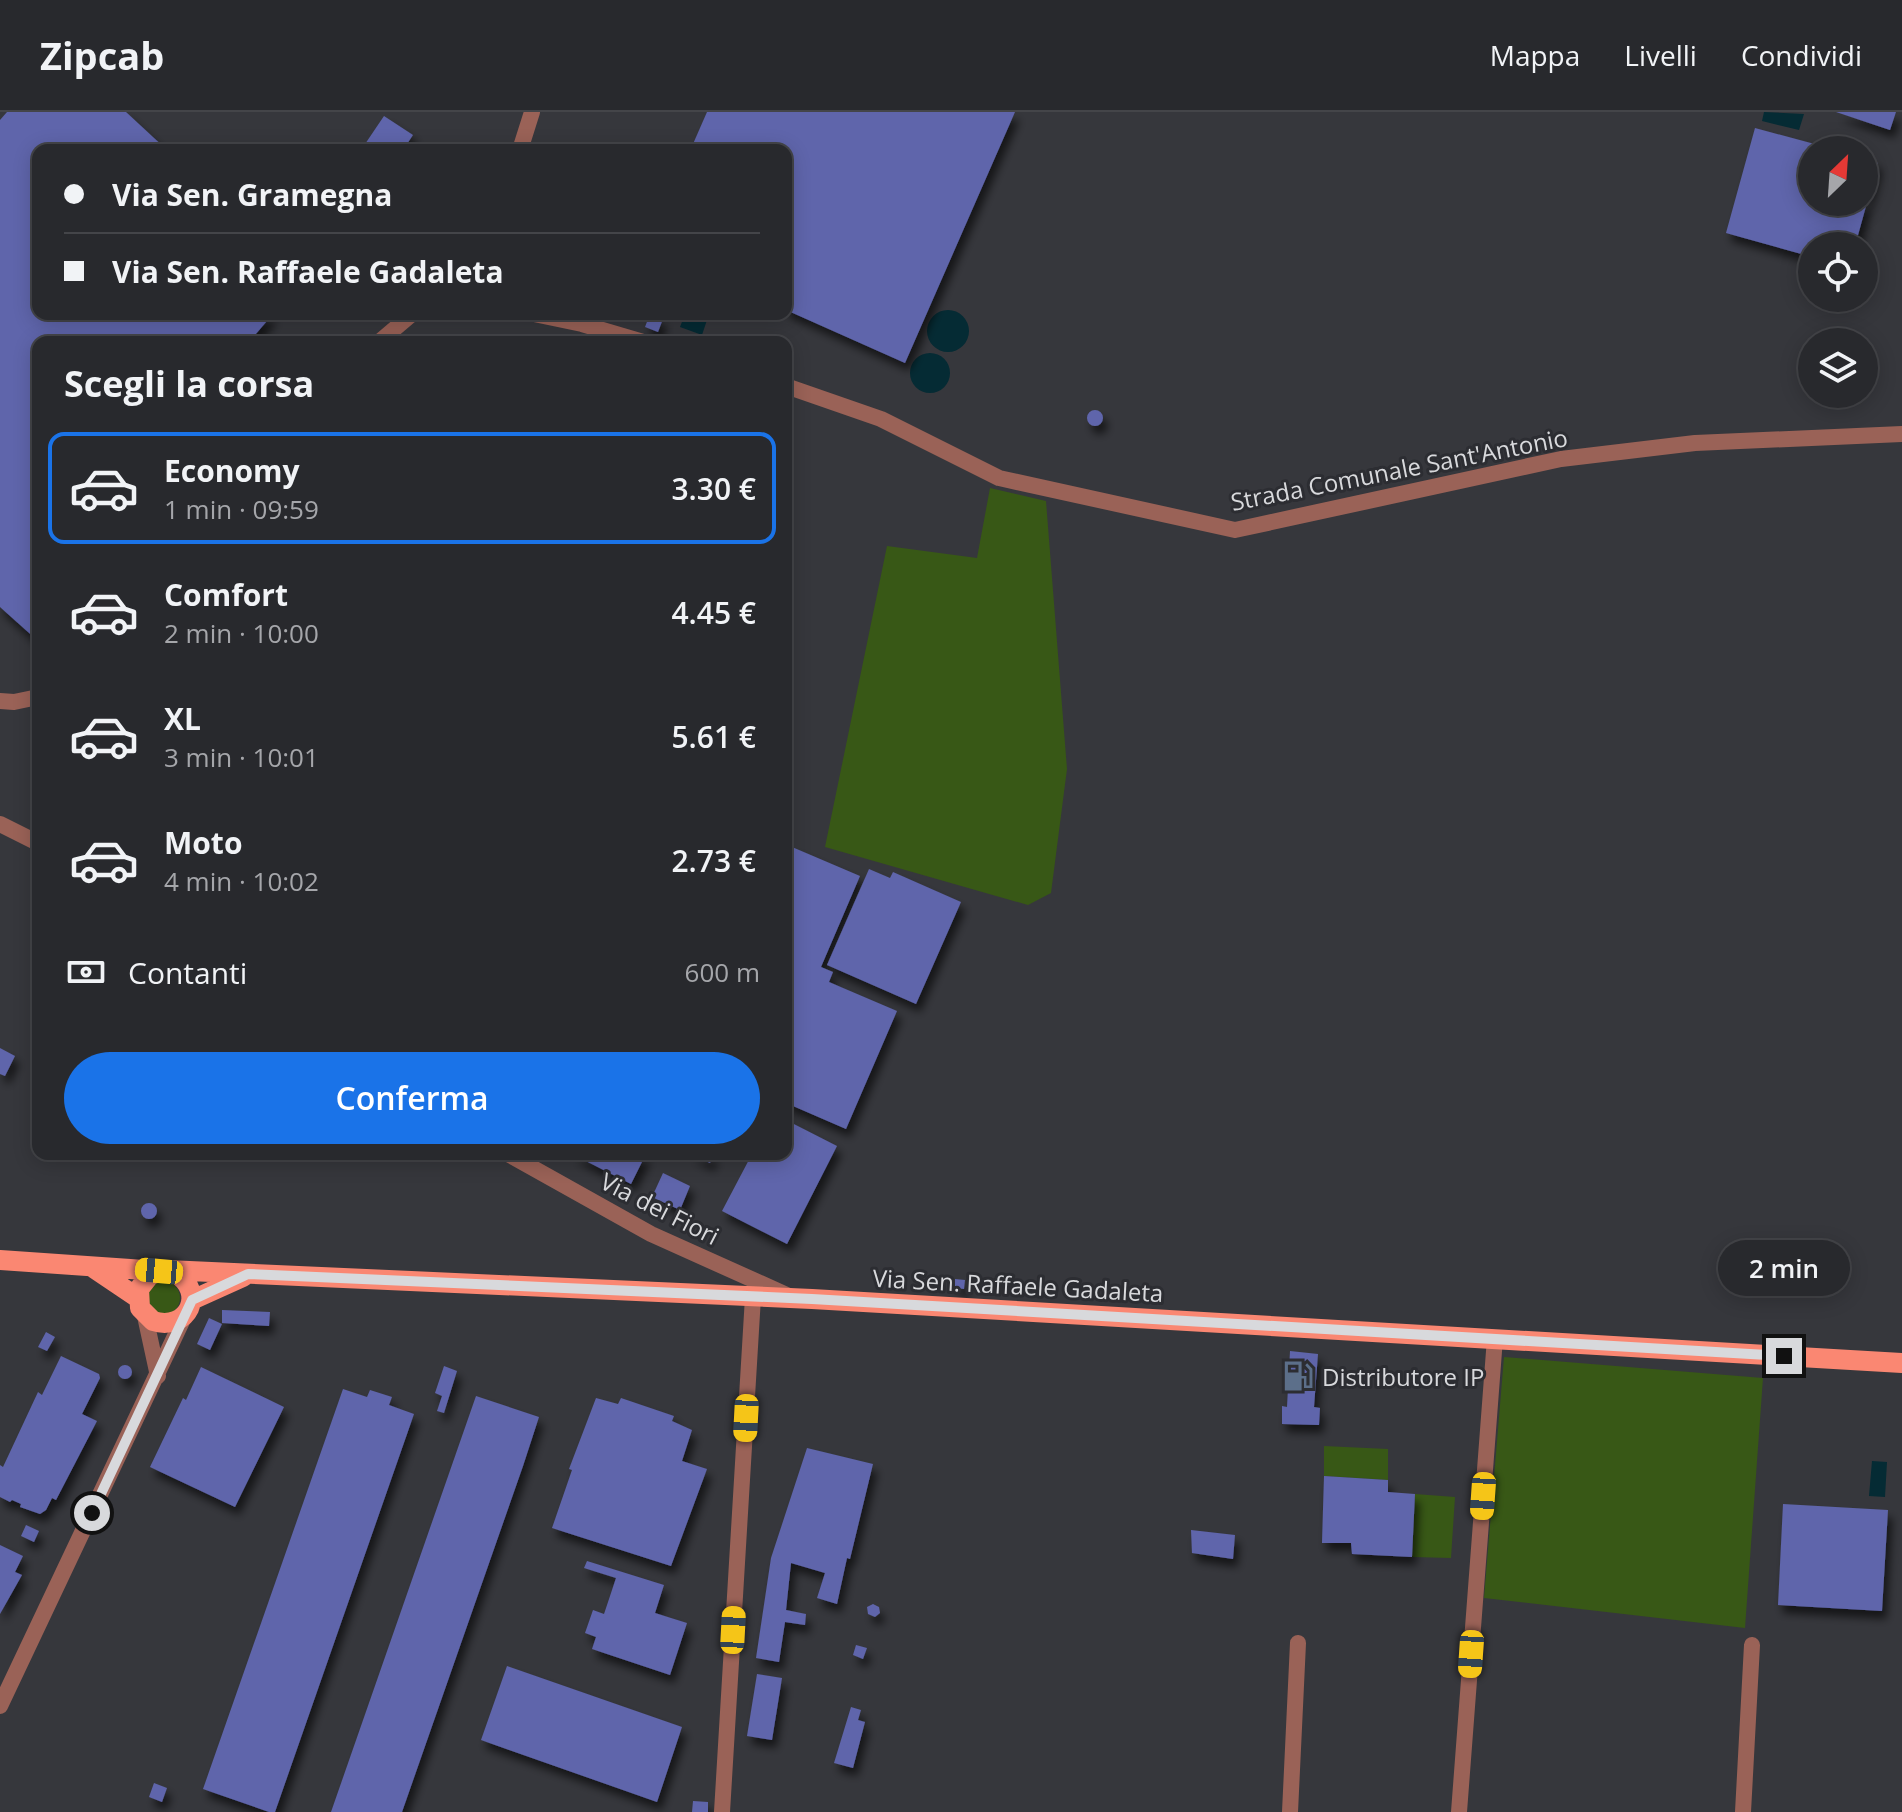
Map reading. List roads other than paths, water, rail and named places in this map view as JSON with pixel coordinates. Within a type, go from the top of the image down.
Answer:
[{"type":"main road","name":"Via Sen. Raffaele Gadaleta","points":[[0,1260],[167,1272],[794,1298],[1902,1363]]},
{"type":"main road","points":[[89,1265],[142,1307]]},
{"type":"main road","points":[[142,1307],[143,1281],[167,1272],[188,1283],[188,1307]]},
{"type":"main road","name":"Via Sen. Raffaele Gadaleta","points":[[142,1307],[162,1324],[179,1320],[188,1307],[248,1274]]},
{"type":"street","points":[[522,144],[532,112]]},
{"type":"street","points":[[386,336],[405,320]]},
{"type":"street","points":[[563,320],[623,336]]},
{"type":"street","name":"Strada Comunale Sant'Antonio","points":[[792,388],[881,419],[999,478],[1235,530],[1561,459],[1695,443],[1902,434]]},
{"type":"street","points":[[0,701],[32,698]]},
{"type":"street","points":[[0,824],[32,840]]},
{"type":"street","name":"Via dei Fiori","points":[[519,1160],[651,1234],[794,1298]]},
{"type":"street","points":[[722,1812],[753,1297]]},
{"type":"street","points":[[142,1307],[158,1376]]},
{"type":"street","points":[[0,1706],[188,1307]]},
{"type":"street","points":[[1459,1812],[1495,1338]]},
{"type":"street","points":[[1290,1812],[1298,1643]]},
{"type":"street","points":[[1743,1812],[1752,1645]]},
{"type":"water","points":[[1764,112],[1804,114],[1799,130],[1762,121]]},
{"type":"water","points":[[948,310],[963,316],[969,331],[963,346],[948,352],[933,346],[927,331],[933,316]]},
{"type":"water","points":[[683,320],[707,320],[702,335],[680,327]]},
{"type":"water","points":[[930,353],[944,359],[950,373],[944,387],[930,393],[916,387],[910,373],[916,359]]},
{"type":"water","points":[[1872,1461],[1887,1462],[1885,1497],[1869,1496]]},
{"type":"place","name":"Distributore IP","points":[[1298,1376]]}]
